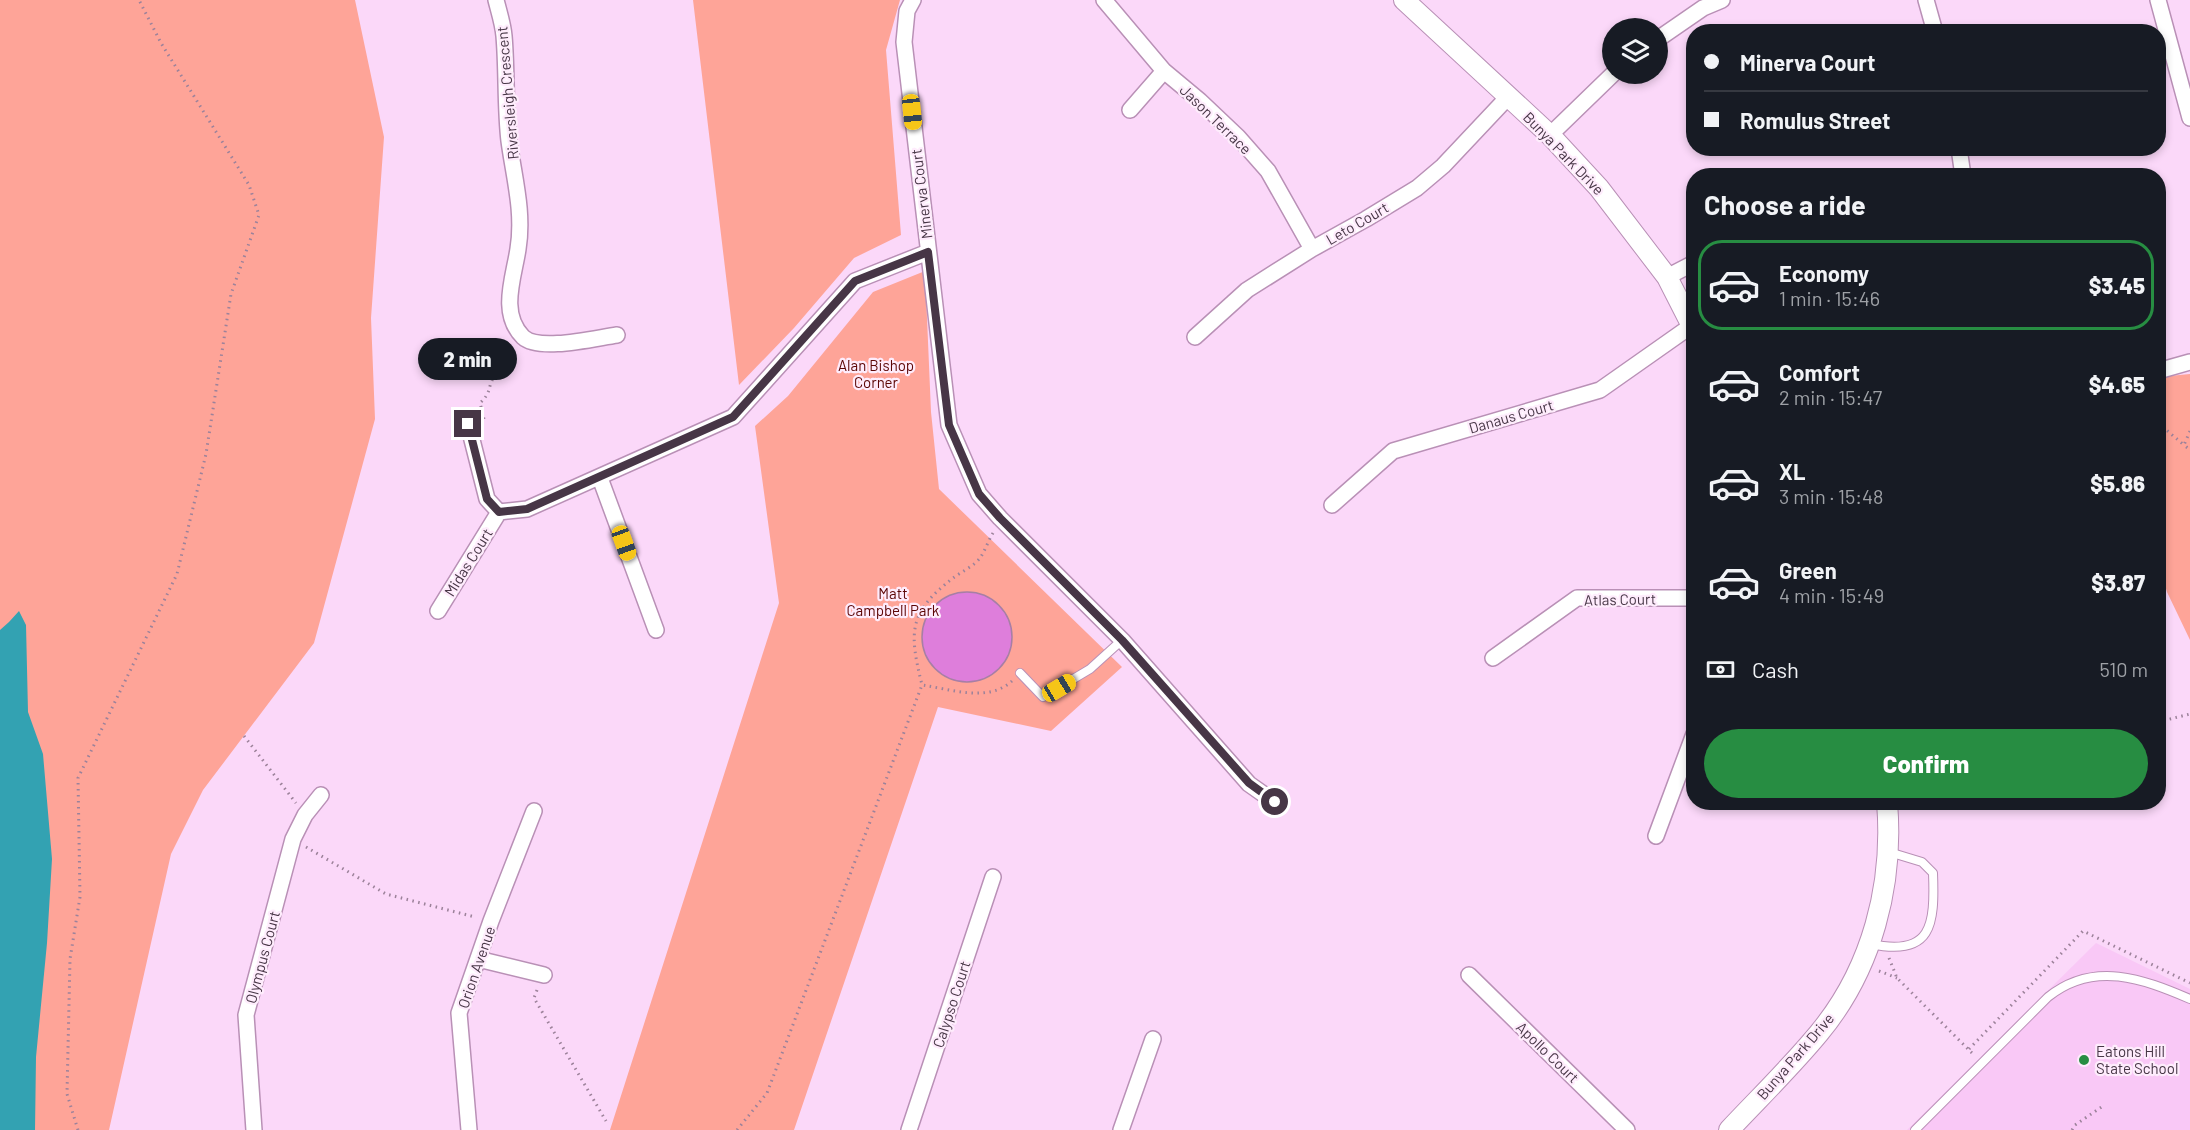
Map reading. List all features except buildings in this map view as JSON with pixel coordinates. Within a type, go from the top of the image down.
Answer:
[{"type":"street","name":"Riversleigh Crescent","points":[[496,0],[504,34],[509,140],[521,216],[509,304],[513,321],[523,338]]},
{"type":"street","name":"Minerva Court","points":[[914,0],[908,11],[904,42],[949,425],[979,494],[1122,640],[1249,783],[1275,802]]},
{"type":"street","name":"Jason Terrace","points":[[1104,0],[1164,71],[1238,137],[1268,171],[1312,249]]},
{"type":"street","name":"Bunya Park Drive","points":[[1404,0],[1550,135],[1599,188],[1666,277],[1686,316]]},
{"type":"street","points":[[1668,31],[1700,4],[1722,0]]},
{"type":"street","points":[[1926,0],[1933,24]]},
{"type":"street","points":[[2158,0],[2165,24]]},
{"type":"street","points":[[2166,30],[2190,118]]},
{"type":"street","points":[[1130,110],[1164,71]]},
{"type":"street","points":[[1550,135],[1603,84]]},
{"type":"street","name":"Leto Court","points":[[1195,337],[1247,290],[1417,188],[1443,166],[1508,97]]},
{"type":"street","points":[[468,424],[487,499],[499,512],[527,509],[733,417],[855,281],[928,252]]},
{"type":"street","points":[[1666,277],[1686,267]]},
{"type":"street","name":"Danaus Court","points":[[1332,505],[1394,451],[1600,390],[1686,332]]},
{"type":"street","points":[[523,338],[535,343],[548,344],[616,335]]},
{"type":"street","points":[[2166,369],[2190,362]]},
{"type":"street","points":[[600,478],[656,630]]},
{"type":"street","name":"Midas Court","points":[[438,611],[499,512]]},
{"type":"street","name":"Atlas Court","points":[[1493,658],[1577,598],[1686,598]]},
{"type":"street","points":[[1656,836],[1686,755]]},
{"type":"street","name":"Olympus Court","points":[[254,1130],[246,1015],[293,839],[305,815],[321,795]]},
{"type":"street","name":"Bunya Park Drive","points":[[1729,1130],[1819,1034],[1851,983],[1879,915],[1889,852],[1887,810]]},
{"type":"street","name":"Orion Avenue","points":[[469,1130],[459,1013],[491,921],[534,812]]},
{"type":"street","name":"Calypso Court","points":[[909,1130],[993,877]]},
{"type":"street","points":[[478,959],[544,975]]},
{"type":"street","name":"Apollo Court","points":[[1469,975],[1627,1130]]},
{"type":"street","points":[[1121,1130],[1153,1039]]},
{"type":"lane","points":[[1020,674],[1043,698],[1090,669],[1122,640]]},
{"type":"lane","points":[[1869,944],[1890,948],[1906,947],[1919,942],[1928,929],[1934,900],[1933,873],[1922,862],[1889,852]]},
{"type":"lane","points":[[1915,1130],[2031,1015],[2061,989],[2090,978],[2119,976],[2140,980],[2190,999]]},
{"type":"path","points":[[78,1130],[67,1094],[70,959],[80,897],[78,778],[177,574],[206,454],[231,294],[259,215],[249,185],[161,43],[139,0]]},
{"type":"path","points":[[468,424],[484,419],[480,403],[490,390],[492,379],[512,356],[523,338]]},
{"type":"path","points":[[2166,430],[2190,450]]},
{"type":"path","points":[[2184,445],[2190,431]]},
{"type":"path","points":[[737,1130],[767,1093],[922,685],[914,654],[913,634],[918,615],[932,597],[979,560],[1000,518]]},
{"type":"path","points":[[922,685],[977,694],[1006,687],[1020,674]]},
{"type":"path","points":[[2166,720],[2190,714]]},
{"type":"path","points":[[244,736],[305,815]]},
{"type":"path","points":[[293,839],[386,894],[491,921]]},
{"type":"path","points":[[1889,958],[1897,978],[1976,1057]]},
{"type":"path","points":[[1879,971],[1897,978]]},
{"type":"path","points":[[544,975],[534,998],[606,1121]]},
{"type":"path","points":[[2072,1130],[2075,1125],[2103,1106]]},
{"type":"shaded area","name":"Eatons Hill State School","points":[[2096,943],[2190,989],[2190,1130],[1907,1130]]},
{"type":"green space","points":[[0,0],[355,0],[384,137],[371,318],[375,419],[314,643],[203,790],[171,854],[109,1130],[0,1130]]},
{"type":"green space","points":[[693,0],[900,0],[886,50],[901,235],[854,258],[794,328],[739,385]]},
{"type":"green space","name":"Matt Campbell Park","points":[[925,271],[931,412],[939,489],[1122,667],[1051,731],[938,707],[794,1130],[610,1130],[779,603],[755,426],[788,396],[873,292]]},
{"type":"green space","points":[[2190,374],[2190,640],[2166,589],[2166,377]]},
{"type":"water","points":[[19,611],[26,625],[28,712],[43,754],[52,859],[36,1057],[35,1130],[0,1130],[0,630]]},
{"type":"place","name":"Eatons Hill State School","points":[[2084,1060]]},
{"type":"route","points":[[468,424],[487,499],[499,512],[527,509],[733,417],[855,281],[928,252],[949,425],[979,494],[1122,640],[1249,783],[1275,802]]},
{"type":"park label","name":"Alan Bishop Corner","points":[[876,374]]}]
